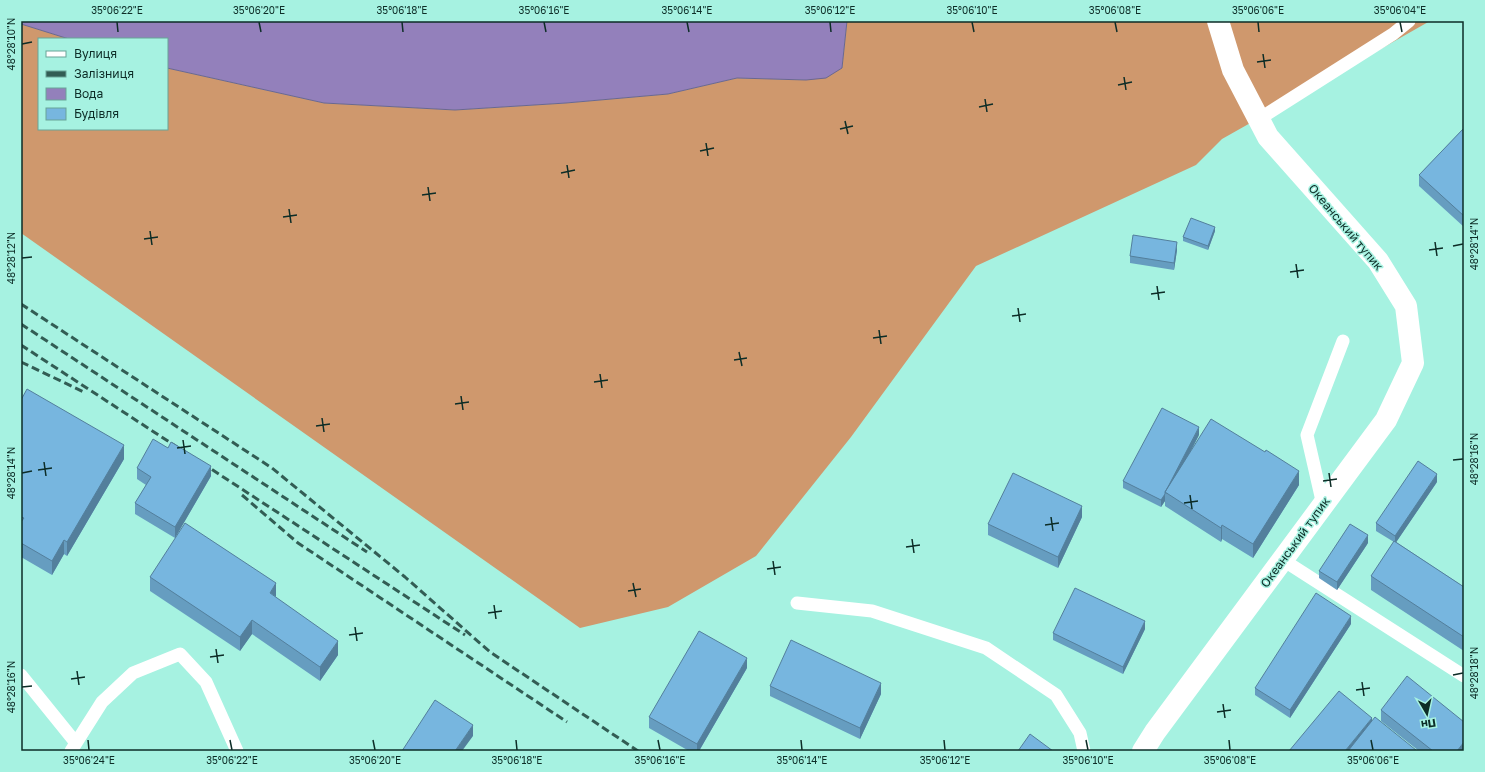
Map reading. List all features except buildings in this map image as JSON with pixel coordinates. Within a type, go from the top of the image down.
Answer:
[{"type":"street","name":"Океанський тупик","points":[[1143,751],[1155,732],[1386,420],[1413,363],[1406,306],[1378,261],[1268,137],[1233,70],[1218,21]]},
{"type":"lane","points":[[1259,119],[1393,34],[1409,21]]},
{"type":"lane","points":[[1323,505],[1307,435],[1343,341]]},
{"type":"lane","points":[[1283,560],[1464,676]]},
{"type":"lane","points":[[797,603],[872,611],[986,648],[1056,695],[1080,733],[1084,751]]},
{"type":"lane","points":[[21,675],[73,747],[102,702],[133,673],[180,654],[206,682],[237,751]]},
{"type":"shaded area","points":[[847,21],[1430,21],[1222,139],[1196,165],[976,266],[851,437],[756,556],[668,607],[580,628],[21,233],[21,24],[66,38],[38,38],[38,130],[168,130],[168,68],[324,103],[455,110],[566,103],[668,94],[737,78],[806,80],[842,68]]},
{"type":"water","points":[[21,21],[847,21],[842,68],[826,78],[806,80],[737,78],[668,94],[566,103],[455,110],[324,103],[168,68],[168,38],[66,38],[21,24]]},
{"type":"railway","points":[[21,304],[272,468],[405,577],[490,652],[638,751]]},
{"type":"railway","points":[[21,324],[367,552]]},
{"type":"railway","points":[[21,345],[180,449]]},
{"type":"railway","points":[[21,362],[86,393]]},
{"type":"railway","points":[[202,463],[465,635]]},
{"type":"railway","points":[[242,495],[298,543],[567,722]]}]
